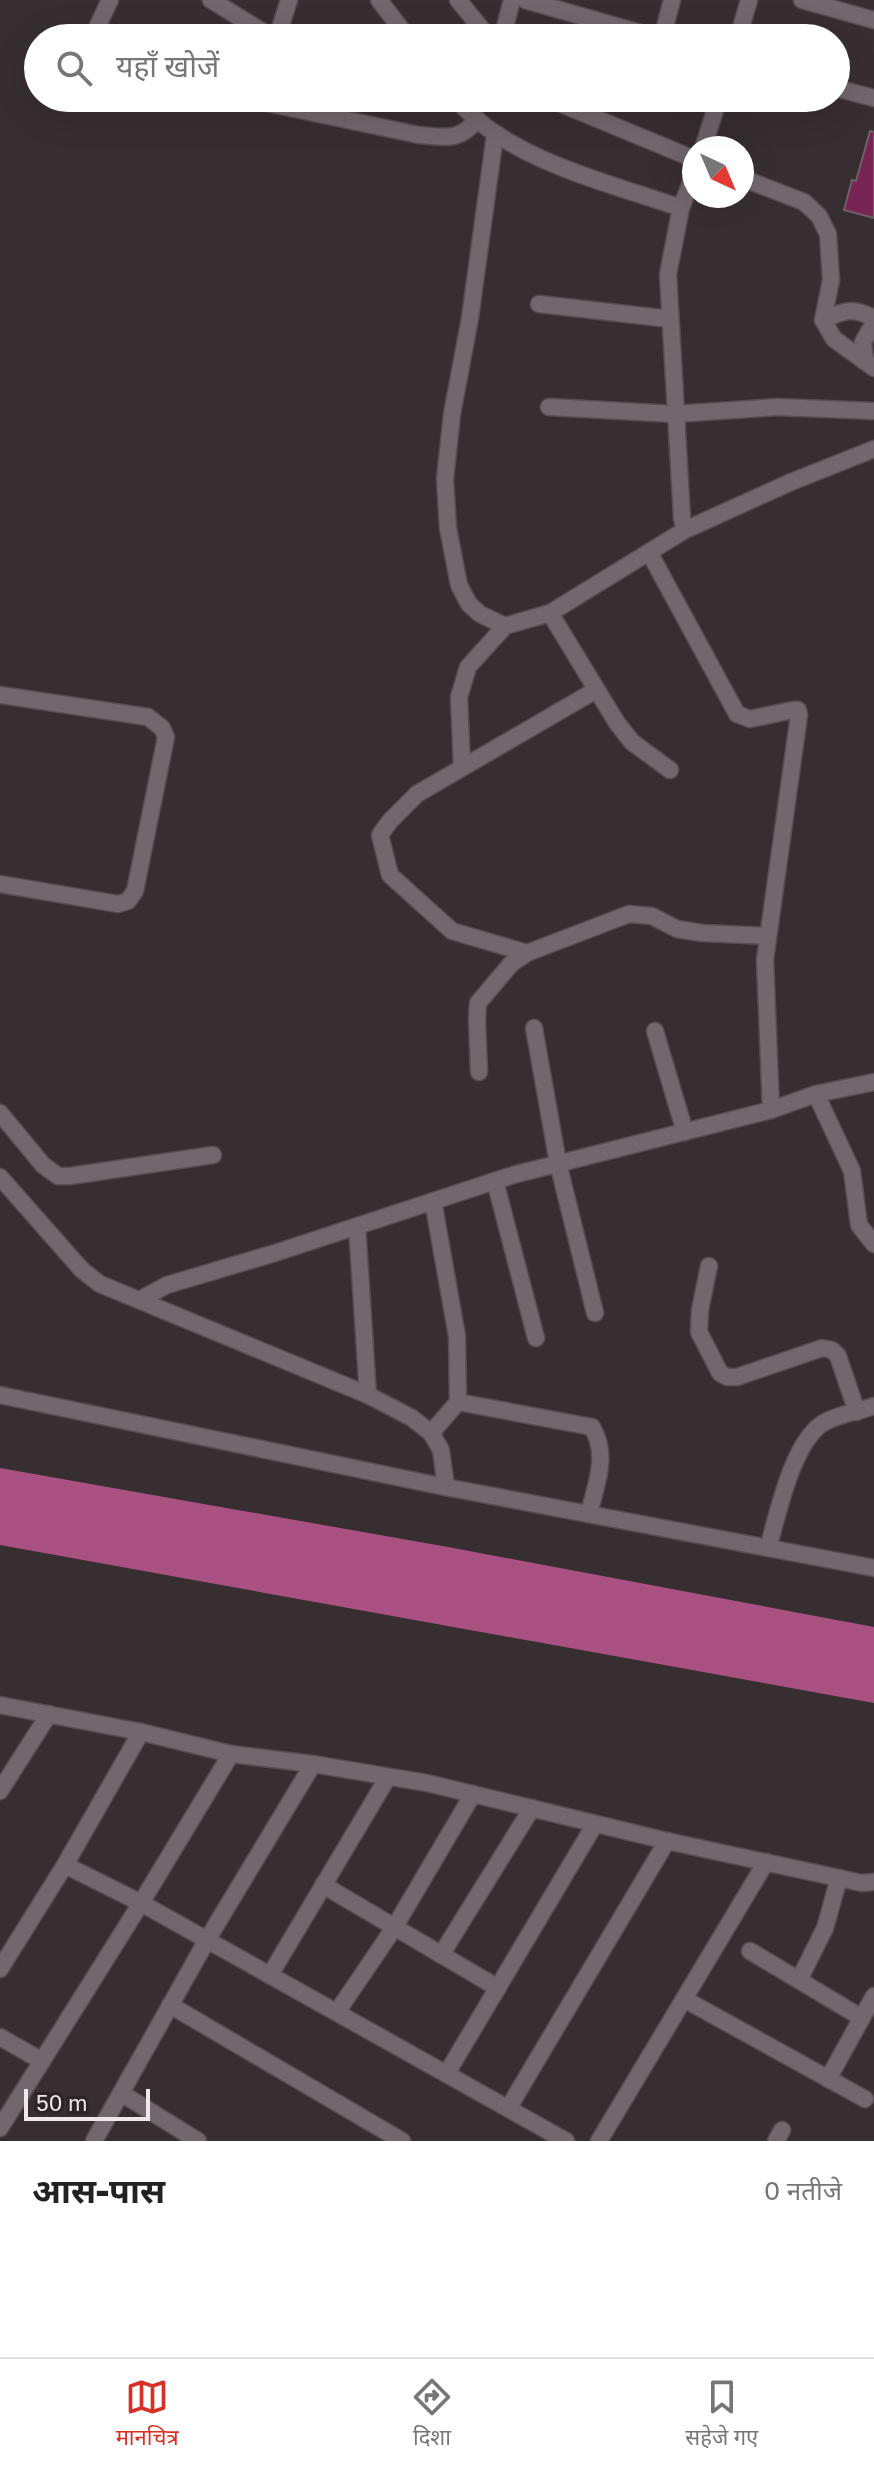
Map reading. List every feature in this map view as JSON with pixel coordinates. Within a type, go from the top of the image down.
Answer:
[{"type":"street","points":[[99,24],[110,0]]},
{"type":"street","points":[[211,0],[251,24]]},
{"type":"street","points":[[280,24],[289,0]]},
{"type":"street","points":[[379,0],[397,24]]},
{"type":"street","points":[[458,0],[478,24]]},
{"type":"street","points":[[506,24],[512,0]]},
{"type":"street","points":[[525,0],[610,24]]},
{"type":"street","points":[[664,24],[672,0]]},
{"type":"street","points":[[742,24],[749,0]]},
{"type":"street","points":[[802,0],[874,20]]},
{"type":"street","points":[[850,92],[874,98]]},
{"type":"street","points":[[312,112],[419,135],[447,137],[460,135],[477,119]]},
{"type":"street","points":[[470,112],[495,135],[550,163],[681,208],[668,274],[685,530]]},
{"type":"street","points":[[581,112],[682,154]]},
{"type":"street","points":[[707,136],[715,112]]},
{"type":"street","points":[[495,135],[470,318],[452,414],[445,479],[448,528],[459,585],[469,604],[480,614],[505,626]]},
{"type":"street","points":[[754,183],[804,202],[819,216],[828,234],[831,280],[823,320],[834,339],[869,364]]},
{"type":"street","points":[[539,304],[670,319]]},
{"type":"street","points":[[823,320],[846,310],[862,312],[874,321],[863,342],[869,364]]},
{"type":"street","points":[[549,407],[675,414],[778,407],[874,411]]},
{"type":"street","points":[[462,767],[459,697],[468,667],[505,626],[550,613],[685,530],[874,449]]},
{"type":"street","points":[[649,552],[737,714],[750,719],[798,710],[765,960],[771,1110]]},
{"type":"street","points":[[550,613],[596,690],[632,742],[670,770]]},
{"type":"street","points":[[527,953],[452,931],[390,875],[380,835],[417,794],[596,690]]},
{"type":"street","points":[[0,695],[148,717],[162,728],[166,737],[135,891],[128,901],[118,904],[0,884]]},
{"type":"street","points":[[479,1072],[478,1003],[511,964],[527,953],[629,914],[652,916],[677,929],[702,933],[768,936]]},
{"type":"street","points":[[534,1028],[558,1163],[595,1313]]},
{"type":"street","points":[[655,1031],[685,1132]]},
{"type":"street","points":[[141,1299],[167,1285],[495,1181],[771,1110],[816,1094],[874,1082]]},
{"type":"street","points":[[816,1094],[852,1171],[859,1225],[874,1244]]},
{"type":"street","points":[[0,1113],[43,1165],[58,1176],[213,1155]]},
{"type":"street","points":[[0,1177],[82,1270],[100,1284],[368,1395],[412,1418],[431,1433],[441,1450],[446,1487]]},
{"type":"street","points":[[495,1181],[536,1338]]},
{"type":"street","points":[[431,1433],[458,1402],[457,1336],[433,1201]]},
{"type":"street","points":[[357,1226],[368,1395]]},
{"type":"street","points":[[709,1266],[699,1332],[720,1373],[737,1377],[822,1348],[832,1350],[838,1356],[857,1412]]},
{"type":"street","points":[[0,1395],[446,1487],[874,1568]]},
{"type":"street","points":[[458,1402],[592,1427],[602,1454],[589,1514]]},
{"type":"street","points":[[768,1548],[793,1463],[802,1448],[824,1422],[874,1406]]},
{"type":"street","points":[[0,1705],[141,1732],[231,1754],[427,1783],[667,1841],[862,1883],[874,1882]]},
{"type":"street","points":[[0,1791],[49,1714]]},
{"type":"street","points":[[3,1959],[65,1865],[141,1732]]},
{"type":"street","points":[[0,2128],[231,1754]]},
{"type":"street","points":[[94,2141],[207,1940],[313,1764]]},
{"type":"street","points":[[270,1975],[388,1777]]},
{"type":"street","points":[[337,2012],[394,1928],[473,1794]]},
{"type":"street","points":[[441,1955],[532,1808]]},
{"type":"street","points":[[447,2073],[595,1824]]},
{"type":"street","points":[[509,2107],[667,1841]]},
{"type":"street","points":[[599,2141],[766,1862]]},
{"type":"street","points":[[65,1865],[141,1903],[566,2141]]},
{"type":"street","points":[[799,1980],[825,1928],[839,1878]]},
{"type":"street","points":[[323,1885],[498,1988]]},
{"type":"street","points":[[750,1951],[862,2018]]},
{"type":"street","points":[[828,2079],[874,1996]]},
{"type":"street","points":[[684,1999],[865,2099]]},
{"type":"street","points":[[170,2005],[402,2141]]},
{"type":"street","points":[[0,2037],[42,2061]]},
{"type":"street","points":[[121,2093],[198,2141]]},
{"type":"shaded area","points":[[0,1468],[448,1547],[874,1627],[874,1703],[0,1545]]},
{"type":"building","points":[[870,131],[874,132],[874,218],[844,210]]}]
